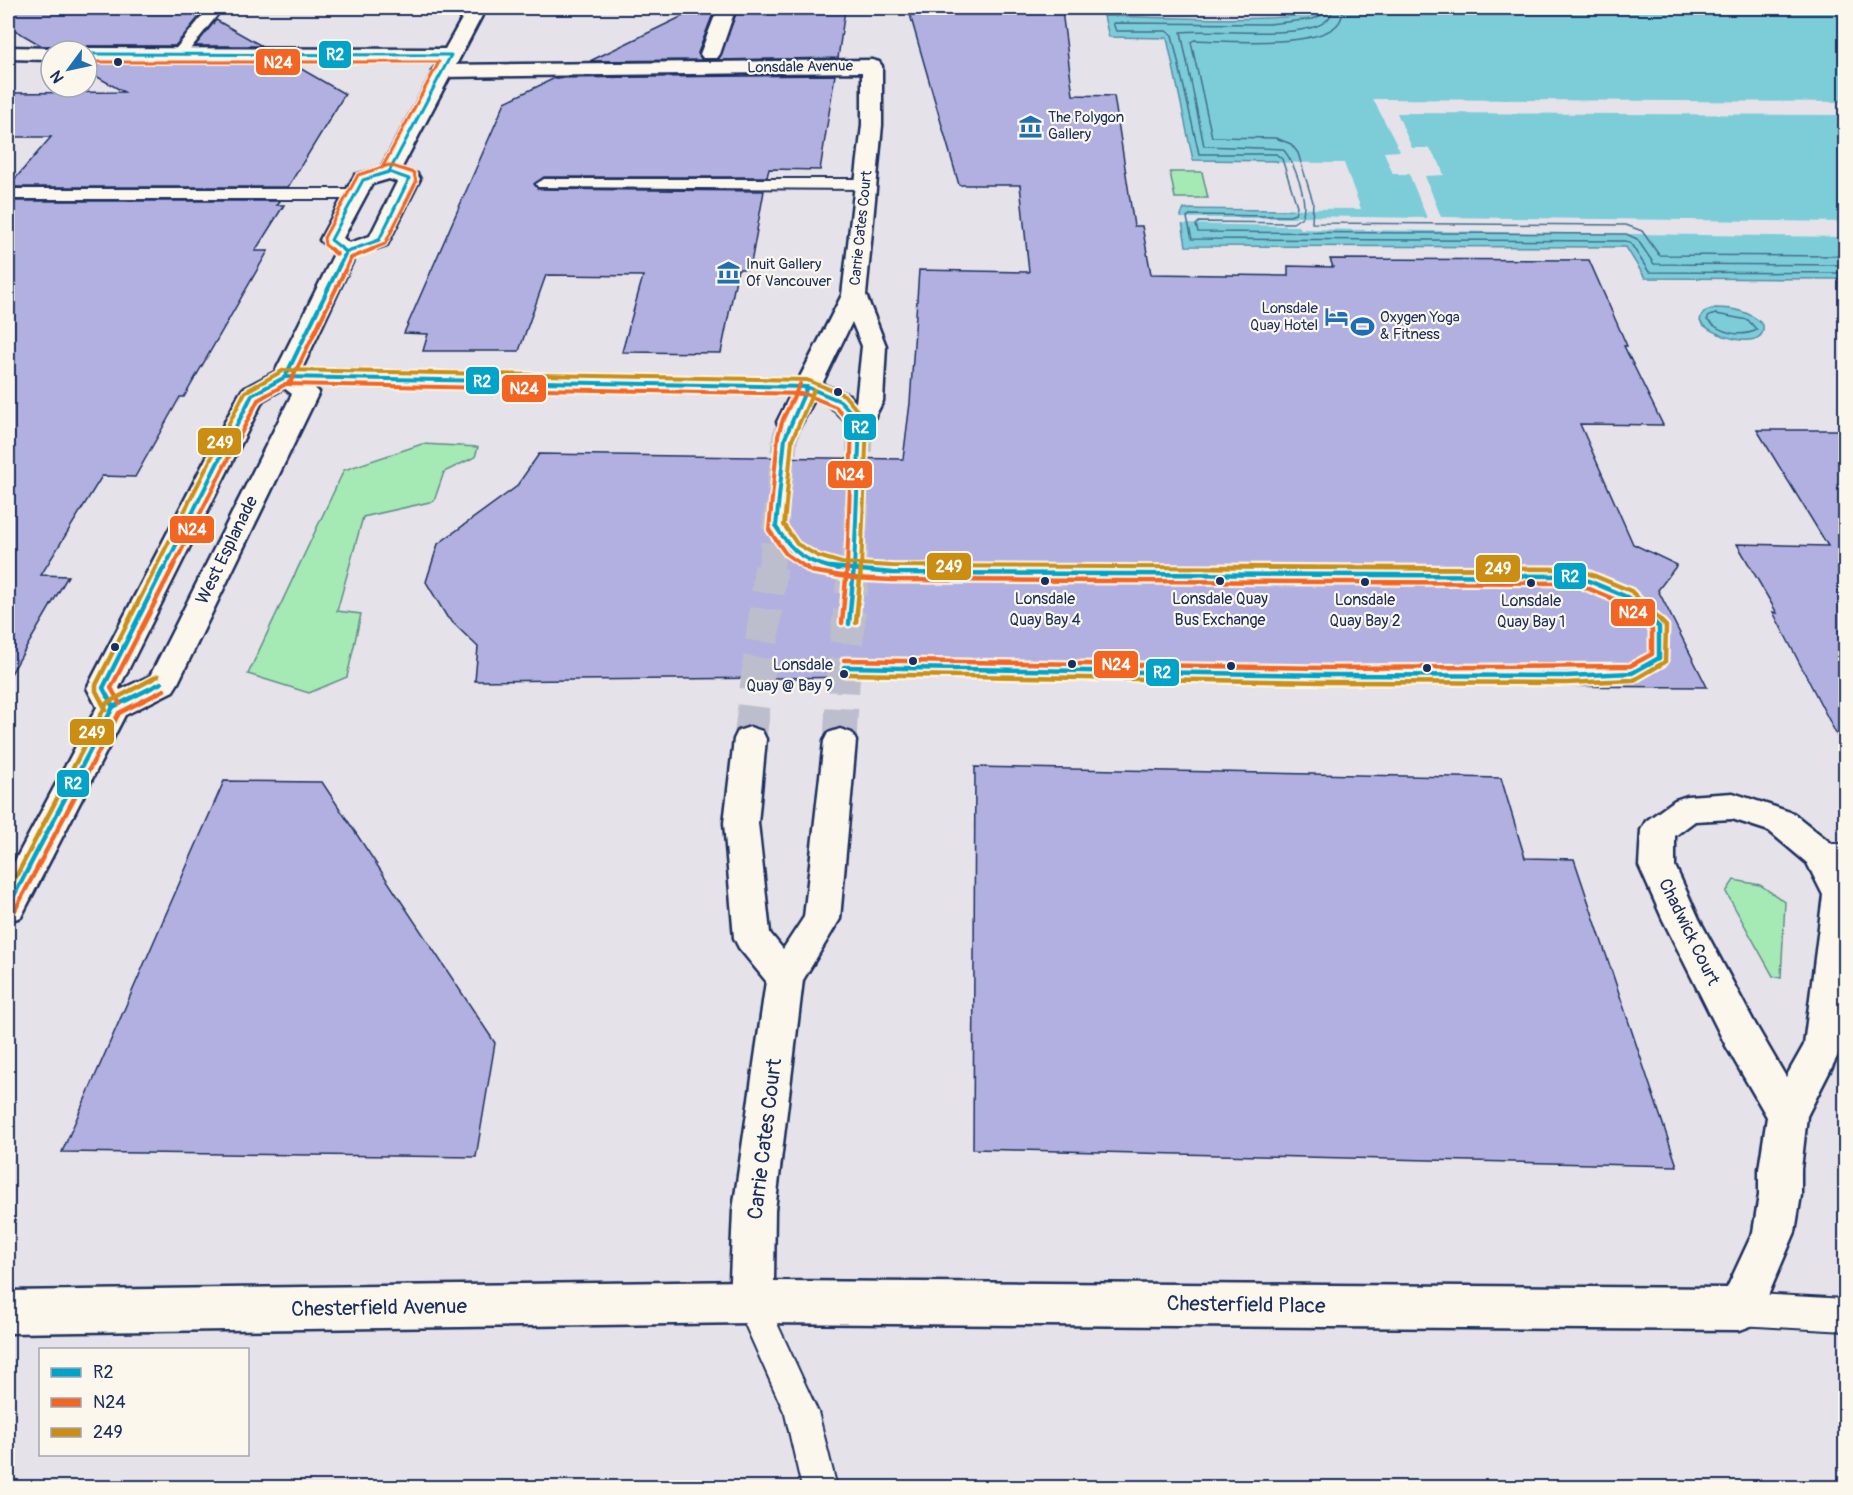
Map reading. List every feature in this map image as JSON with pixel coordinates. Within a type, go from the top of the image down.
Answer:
[{"type":"street","points":[[389,172],[477,8]]},
{"type":"street","points":[[710,54],[725,13],[724,8]]},
{"type":"street","points":[[8,53],[39,54]]},
{"type":"street","name":"Lonsdale Avenue","points":[[99,54],[446,63],[872,66]]},
{"type":"street","name":"Lonsdale Avenue","points":[[99,70],[446,63],[710,54],[835,56],[872,66]]},
{"type":"street","name":"Carrie Cates Court","points":[[790,422],[854,295],[872,125],[872,66]]},
{"type":"street","points":[[8,70],[39,70]]},
{"type":"street","points":[[285,377],[346,252],[379,240],[409,179],[389,172],[363,180],[331,240],[346,252]]},
{"type":"street","points":[[8,907],[113,707],[103,688],[252,396],[285,377],[807,387],[840,401],[860,422],[870,401],[874,346],[854,295]]},
{"type":"street","name":"West Esplanade","points":[[113,707],[162,683],[306,393],[285,377]]},
{"type":"street","points":[[750,739],[741,823],[752,938],[785,977]]},
{"type":"street","name":"Carrie Cates Court","points":[[751,1302],[754,1210],[785,977],[822,919],[840,741]]},
{"type":"street","name":"Chadwick Court","points":[[1740,1309],[1774,1232],[1780,1195],[1780,1169],[1787,1115],[1823,1047],[1841,895],[1833,854],[1781,822],[1733,806],[1687,809],[1658,831],[1657,866],[1740,1034],[1787,1115]]},
{"type":"street","name":"Chesterfield Place","points":[[751,1302],[1740,1309]]},
{"type":"street","name":"Chesterfield Avenue","points":[[8,1312],[751,1302]]},
{"type":"lane","points":[[178,55],[216,8]]},
{"type":"lane","points":[[544,184],[867,184]]},
{"type":"lane","points":[[8,194],[356,194]]},
{"type":"lane","points":[[751,1302],[801,1412],[820,1488]]},
{"type":"lane","points":[[1740,1309],[1845,1315]]},
{"type":"green space","points":[[1170,172],[1202,172],[1208,198],[1175,198]]},
{"type":"green space","points":[[422,444],[478,447],[475,457],[444,472],[434,501],[363,517],[337,611],[361,614],[347,677],[309,693],[248,674],[344,470]]},
{"type":"green space","points":[[1734,880],[1760,885],[1785,902],[1781,978],[1773,976],[1726,892]]},
{"type":"water","points":[[1324,8],[1845,8],[1845,279],[1645,278],[1626,247],[1186,246],[1181,215],[1184,209],[1291,210],[1277,161],[1193,160],[1167,38],[1109,37],[1104,16],[1285,17],[1309,14]]},
{"type":"water","points":[[1715,308],[1735,310],[1753,316],[1763,325],[1762,334],[1748,340],[1737,340],[1715,332],[1700,321],[1706,311]]},
{"type":"pier","points":[[1373,99],[1845,102],[1845,115],[1397,113],[1412,148],[1429,148],[1439,162],[1444,175],[1425,176],[1441,217],[1845,222],[1845,237],[1301,229],[1299,226],[1179,224],[1178,218],[1296,218],[1296,216],[1427,218],[1409,174],[1393,174],[1384,152],[1400,151]]},
{"type":"pier","points":[[1191,162],[1344,163],[1361,209],[1181,208],[1184,206],[1288,207],[1274,163]]},
{"type":"building","points":[[8,8],[194,8],[203,12],[175,46],[99,46],[99,39],[39,39],[39,44],[8,26]]},
{"type":"building","points":[[798,10],[845,10],[838,58],[718,60],[736,14],[798,14]]},
{"type":"building","points":[[909,11],[1062,11],[1073,95],[1114,96],[1134,226],[1142,226],[1151,274],[1288,276],[1288,266],[1333,267],[1330,259],[1589,260],[1627,346],[1624,346],[1663,425],[1580,424],[1633,544],[1677,565],[1658,590],[1707,687],[1496,686],[967,676],[475,681],[478,647],[447,617],[426,582],[438,544],[516,487],[539,454],[903,459],[910,403],[919,270],[1029,272],[1020,185],[959,185]]},
{"type":"building","points":[[687,14],[713,14],[698,53],[702,60],[590,61]]},
{"type":"building","points":[[216,20],[262,46],[195,46]]},
{"type":"building","points":[[99,62],[291,63],[345,94],[288,187],[8,187],[51,137],[8,137],[8,93],[39,93],[39,99],[99,99],[99,92],[124,92],[99,78]]},
{"type":"building","points":[[835,75],[820,170],[769,169],[767,177],[544,177],[534,184],[538,189],[764,191],[750,269],[738,269],[721,353],[622,352],[643,276],[546,275],[519,351],[423,351],[428,334],[404,333],[505,102],[555,78]]},
{"type":"building","points":[[8,201],[280,201],[277,205],[284,205],[255,251],[268,251],[135,477],[102,476],[41,575],[68,576],[8,679]]},
{"type":"building","points":[[1757,430],[1845,430],[1845,751],[1773,612],[1777,613],[1737,544],[1828,546]]},
{"type":"building","points":[[975,767],[1501,778],[1525,858],[1574,859],[1677,1166],[973,1149]]},
{"type":"building","points":[[224,781],[322,782],[495,1043],[476,1157],[62,1152]]},
{"type":"tunnel","points":[[771,569],[785,438],[790,422]]},
{"type":"tunnel","points":[[854,569],[860,422]]},
{"type":"tunnel","points":[[750,739],[771,567]]},
{"type":"tunnel","points":[[840,741],[844,667],[854,567]]},
{"type":"transit line","name":"R2","points":[[99,54],[451,55],[389,172]]},
{"type":"transit line","name":"N24","points":[[99,62],[439,62],[382,168]]},
{"type":"transit line","name":"N24","points":[[120,704],[111,688],[258,400],[291,381],[351,258],[385,244],[416,182],[414,173],[389,165],[358,175],[324,238],[325,245],[337,254]]},
{"type":"transit line","name":"R2","points":[[389,172],[409,179],[379,240],[346,252],[331,240],[363,180],[389,172]]},
{"type":"transit line","name":"R2","points":[[113,707],[103,688],[252,395],[285,377],[346,252]]},
{"type":"transit line","name":"249","points":[[106,710],[96,691],[96,685],[245,392],[284,370],[807,380],[844,395],[867,422],[861,571],[856,623]]},
{"type":"transit line","name":"R2","points":[[285,377],[807,387],[840,401],[860,422],[854,571],[849,624]]},
{"type":"transit line","name":"N24","points":[[285,384],[805,394],[836,407],[852,425],[847,570],[842,623]]},
{"type":"transit line","name":"N24","points":[[800,384],[783,419],[778,436],[769,530],[786,554],[811,571],[853,578],[892,580],[1575,583],[1623,603],[1652,630],[1652,654],[1630,666],[1327,668],[844,660]]},
{"type":"transit line","name":"R2","points":[[807,387],[785,438],[776,527],[786,542],[803,558],[827,567],[892,573],[1577,576],[1627,597],[1659,627],[1659,658],[1632,673],[1566,676],[1327,675],[844,667]]},
{"type":"transit line","name":"249","points":[[814,390],[792,440],[784,525],[797,544],[807,551],[830,560],[842,563],[892,566],[1578,569],[1631,591],[1666,626],[1665,662],[1634,680],[1566,683],[1327,682],[844,674]]},
{"type":"transit line","name":"249","points":[[8,892],[107,703],[158,676]]},
{"type":"transit line","name":"R2","points":[[8,907],[113,707],[161,683]]},
{"type":"transit line","name":"N24","points":[[15,910],[119,713],[164,690]]},
{"type":"place","name":"The Polygon Gallery","points":[[1030,126]]},
{"type":"place","name":"Inuit Gallery Of Vancouver","points":[[728,273]]},
{"type":"place","name":"Lonsdale Quay Hotel","points":[[1336,317]]},
{"type":"place","name":"Oxygen Yoga & Fitness","points":[[1362,326]]},
{"type":"place","name":"Lonsdale Quay Bay 4","points":[[1045,581]]},
{"type":"place","name":"Lonsdale Quay Bus Exchange","points":[[1220,581]]},
{"type":"place","name":"Lonsdale Quay Bay 2","points":[[1365,582]]},
{"type":"place","name":"Lonsdale Quay Bay 1","points":[[1531,583]]},
{"type":"place","name":"Lonsdale Quay @ Bay 9","points":[[844,674]]}]
